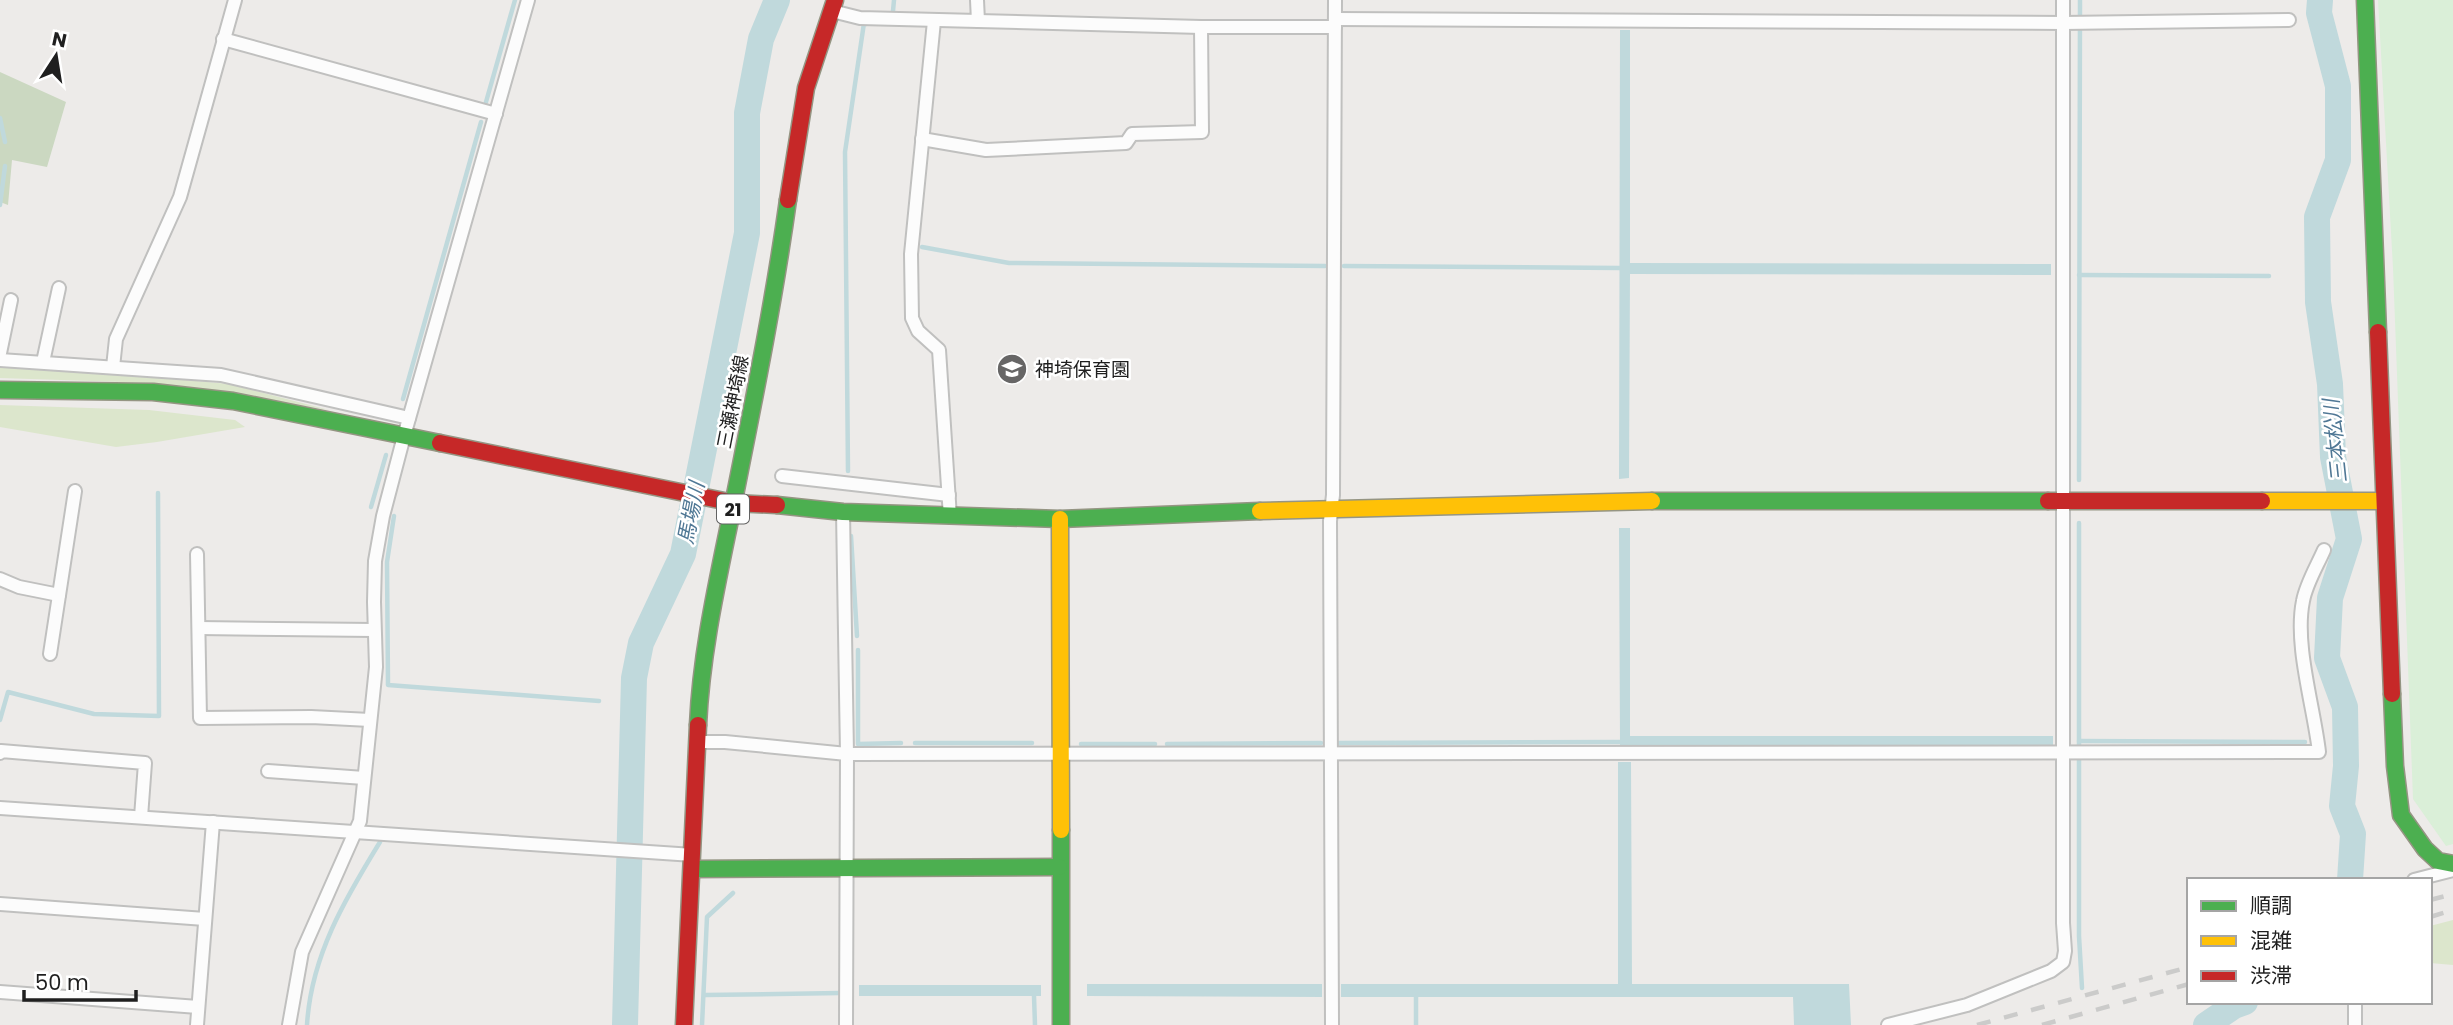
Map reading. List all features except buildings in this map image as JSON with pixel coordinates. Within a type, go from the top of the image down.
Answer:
[{"type":"street","points":[[113,366],[116,339],[180,197],[234,0]]},
{"type":"street","points":[[289,1025],[302,952],[360,821],[376,667],[376,561],[383,516],[528,0]]},
{"type":"street","points":[[977,0],[978,21]]},
{"type":"street","points":[[1332,1025],[1330,753],[1335,0]]},
{"type":"street","points":[[1888,1025],[1967,1004],[2051,971],[2063,962],[2065,951],[2063,923],[2074,752],[2062,501],[2074,23],[2063,0]]},
{"type":"street","points":[[2365,0],[2392,727],[2401,815],[2431,855],[2453,867]]},
{"type":"street","points":[[833,5],[860,18],[1201,27],[1335,23],[2074,23],[2289,20]]},
{"type":"street","name":"三瀬神埼線","points":[[684,1025],[699,695],[710,621],[776,287],[793,154],[806,88],[833,5]]},
{"type":"street","points":[[934,21],[911,254],[912,318],[918,331],[939,350],[950,517]]},
{"type":"street","points":[[922,139],[986,150],[1126,143],[1132,134],[1202,132],[1201,27]]},
{"type":"street","points":[[223,38],[496,114]]},
{"type":"street","points":[[43,362],[59,288]]},
{"type":"street","points":[[0,353],[11,300]]},
{"type":"street","points":[[0,360],[113,366],[221,376],[409,418]]},
{"type":"street","points":[[0,390],[153,392],[233,401],[734,503],[950,517],[1060,519],[1331,508],[1614,501],[2062,501],[2321,496],[2365,502],[2383,501]]},
{"type":"street","points":[[782,476],[949,495]]},
{"type":"street","points":[[50,654],[75,491]]},
{"type":"street","points":[[844,512],[846,1025]]},
{"type":"street","points":[[1060,519],[1061,1025]]},
{"type":"street","points":[[696,742],[725,742],[847,754],[2319,752],[2316,721],[2301,646],[2303,600],[2323,550]]},
{"type":"street","points":[[197,554],[200,718],[311,717],[370,720]]},
{"type":"street","points":[[0,579],[19,587],[59,595]]},
{"type":"street","points":[[199,628],[374,630]]},
{"type":"street","points":[[0,753],[145,763],[141,817]]},
{"type":"street","points":[[268,771],[365,778]]},
{"type":"street","points":[[0,808],[611,850],[692,862],[847,869],[1059,867]]},
{"type":"street","points":[[197,1025],[213,822]]},
{"type":"street","points":[[2420,878],[2453,867]]},
{"type":"street","points":[[0,904],[205,919]]},
{"type":"street","points":[[0,992],[198,1007]]},
{"type":"street","points":[[2355,1004],[2355,1025]]},
{"type":"green space","points":[[2378,0],[2453,0],[2453,844],[2446,846],[2413,799],[2393,268]]},
{"type":"green space","points":[[0,72],[66,102],[47,167],[12,160],[8,205],[0,202]]},
{"type":"green space","points":[[0,363],[229,384],[329,410],[153,383],[0,378]]},
{"type":"green space","points":[[0,405],[149,410],[235,420],[245,427],[116,447],[0,427]]},
{"type":"green space","points":[[2453,920],[2453,965],[2432,963],[2432,925]]},
{"type":"water","points":[[1620,30],[1630,30],[1630,263],[2051,264],[2051,275],[1630,274],[1629,478],[1619,479]]},
{"type":"water","points":[[1619,528],[1630,528],[1630,736],[2053,736],[2053,745],[1620,745]]},
{"type":"water","points":[[1618,762],[1631,762],[1632,984],[1849,984],[1851,1025],[1794,1025],[1793,997],[1341,997],[1341,984],[1618,984]]},
{"type":"water","points":[[1087,984],[1322,984],[1322,997],[1087,996]]},
{"type":"water","points":[[859,985],[1041,985],[1041,996],[859,996]]},
{"type":"waterway","points":[[486,102],[515,0]]},
{"type":"waterway","name":"馬場川","points":[[625,1025],[634,678],[641,643],[683,554],[747,233],[747,113],[761,39],[777,0]]},
{"type":"waterway","points":[[893,11],[894,0]]},
{"type":"waterway","points":[[2079,480],[2080,0]]},
{"type":"waterway","name":"三本松川","points":[[2320,0],[2319,13],[2338,86],[2338,160],[2317,217],[2318,302],[2330,384],[2333,457],[2349,539],[2330,598],[2327,658],[2345,707],[2346,766],[2342,806],[2353,834],[2350,878]]},
{"type":"waterway","points":[[848,471],[845,152],[864,23],[866,24]]},
{"type":"waterway","points":[[0,118],[5,142]]},
{"type":"waterway","points":[[403,399],[481,122]]},
{"type":"waterway","points":[[0,205],[5,166]]},
{"type":"waterway","points":[[922,247],[1009,263],[1325,266]]},
{"type":"waterway","points":[[1344,266],[1620,268]]},
{"type":"waterway","points":[[2079,275],[2269,276]]},
{"type":"waterway","points":[[371,507],[386,455]]},
{"type":"waterway","points":[[0,720],[8,692],[94,714],[159,716],[158,493]]},
{"type":"waterway","points":[[394,516],[387,562],[388,685],[599,701]]},
{"type":"waterway","points":[[2079,523],[2079,936],[2082,988]]},
{"type":"waterway","points":[[851,536],[857,636]]},
{"type":"waterway","points":[[858,650],[858,744],[901,743]]},
{"type":"waterway","points":[[2079,741],[2305,742]]},
{"type":"waterway","points":[[1339,743],[1620,742]]},
{"type":"waterway","points":[[915,743],[1032,743]]},
{"type":"waterway","points":[[1167,744],[1321,743]]},
{"type":"waterway","points":[[1081,744],[1155,744]]},
{"type":"waterway","points":[[307,1025],[315,975],[332,929],[380,842]]},
{"type":"waterway","points":[[702,1025],[707,917],[733,893]]},
{"type":"waterway","points":[[705,995],[840,993]]},
{"type":"waterway","points":[[1034,996],[1035,1025]]},
{"type":"waterway","points":[[1416,997],[1416,1025]]},
{"type":"waterway","name":"三本松川","points":[[2206,1025],[2240,1004]]},
{"type":"railway","points":[[2432,899],[2453,894]]},
{"type":"railway","points":[[2432,916],[2453,910]]},
{"type":"railway","points":[[1977,1025],[2187,968]]},
{"type":"railway","points":[[2042,1025],[2187,985]]},
{"type":"traffic: fast","points":[[2365,0],[2378,332]]},
{"type":"traffic: fast","points":[[698,725],[710,622],[776,281],[788,200]]},
{"type":"traffic: fast","points":[[0,390],[153,392],[233,401],[440,443]]},
{"type":"traffic: fast","points":[[1652,501],[2048,501]]},
{"type":"traffic: fast","points":[[777,505],[843,512],[1060,519],[1260,511]]},
{"type":"traffic: fast","points":[[2392,694],[2395,766],[2401,815],[2425,849],[2438,861],[2453,864]]},
{"type":"traffic: fast","points":[[1061,830],[1061,1025]]},
{"type":"traffic: fast","points":[[692,869],[1059,867]]},
{"type":"traffic: slow","points":[[1260,511],[1652,501]]},
{"type":"traffic: slow","points":[[2262,501],[2383,501]]},
{"type":"traffic: slow","points":[[1060,519],[1061,830]]},
{"type":"traffic: jam","points":[[788,200],[806,88],[835,0]]},
{"type":"traffic: jam","points":[[2378,332],[2392,694]]},
{"type":"traffic: jam","points":[[440,443],[734,503],[777,505]]},
{"type":"traffic: jam","points":[[2048,501],[2262,501]]},
{"type":"traffic: jam","points":[[684,1025],[698,725]]},
{"type":"place","name":"神埼保育園","points":[[1012,369]]}]
